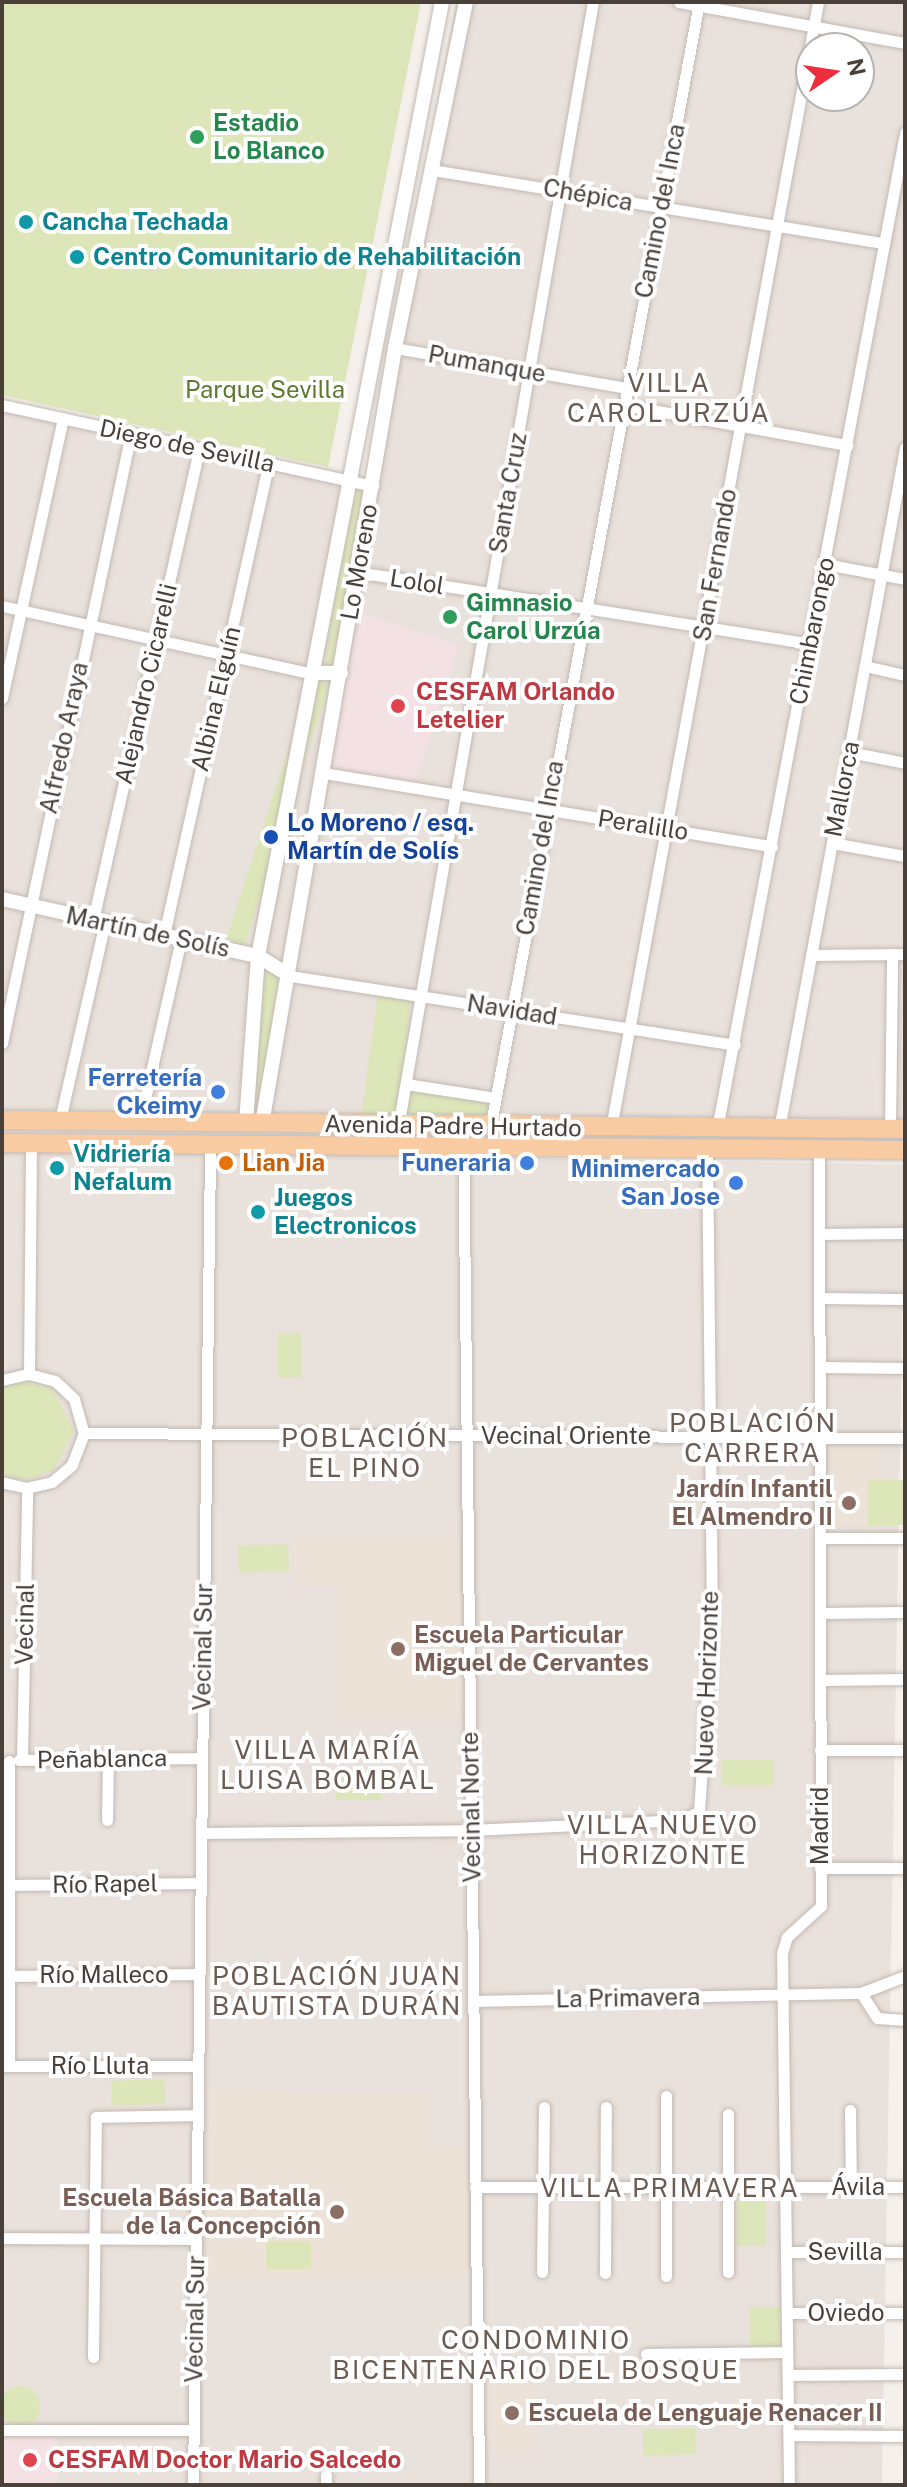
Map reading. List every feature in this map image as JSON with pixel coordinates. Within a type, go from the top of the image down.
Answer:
[{"type":"main road","name":"Avenida Padre Hurtado","points":[[2,1120],[490,1129],[897,1129]]},
{"type":"main road","points":[[234,1145],[254,1123]]},
{"type":"main road","name":"Avenida Padre Hurtado","points":[[2,1143],[463,1149],[905,1150]]},
{"type":"street","name":"Lo Moreno","points":[[254,1123],[258,956],[345,480],[442,2]]},
{"type":"street","name":"Lo Moreno","points":[[254,1123],[290,976],[395,348],[466,2]]},
{"type":"street","name":"Santa Cruz","points":[[398,1127],[593,2]]},
{"type":"street","points":[[679,2],[905,43]]},
{"type":"street","name":"San Fernando","points":[[611,1128],[818,2]]},
{"type":"street","name":"Camino del Inca","points":[[490,1129],[584,608],[699,4]]},
{"type":"street","name":"Chimbarongo","points":[[717,1129],[884,243],[901,181],[905,133]]},
{"type":"street","name":"Chépica","points":[[432,170],[884,243]]},
{"type":"street","name":"Pumanque","points":[[395,348],[627,388]]},
{"type":"street","name":"Diego de Sevilla","points":[[2,405],[373,486]]},
{"type":"street","points":[[624,405],[847,445]]},
{"type":"street","points":[[2,698],[63,419]]},
{"type":"street","name":"Alfredo Araya","points":[[2,1043],[131,433]]},
{"type":"street","name":"Alejandro Cicarelli","points":[[60,1120],[156,639],[199,448]]},
{"type":"street","name":"Mallorca","points":[[779,1129],[905,448]]},
{"type":"street","name":"Albina Elguín","points":[[164,935],[269,463]]},
{"type":"street","points":[[825,564],[905,579]]},
{"type":"street","name":"Lolol","points":[[357,572],[810,644]]},
{"type":"street","points":[[2,606],[310,673],[341,673]]},
{"type":"street","points":[[865,666],[905,675]]},
{"type":"street","points":[[849,752],[905,763]]},
{"type":"street","name":"Peralillo","points":[[324,773],[772,846]]},
{"type":"street","points":[[832,843],[905,856]]},
{"type":"street","name":"Martín de Solís","points":[[2,899],[258,956],[290,976]]},
{"type":"street","points":[[140,1121],[181,939]]},
{"type":"street","points":[[892,954],[897,1129]]},
{"type":"street","points":[[811,955],[905,954]]},
{"type":"street","name":"Navidad","points":[[290,976],[735,1045]]},
{"type":"street","points":[[406,1084],[496,1098]]},
{"type":"street","name":"Vecinal Norte","points":[[463,1128],[479,2485]]},
{"type":"street","points":[[29,1374],[31,1143]]},
{"type":"street","name":"Vecinal Sur","points":[[193,2485],[210,1145]]},
{"type":"street","name":"Nuevo Horizonte","points":[[201,1833],[471,1830],[683,1820],[702,1806],[712,1620],[707,1149]]},
{"type":"street","name":"Madrid","points":[[789,2485],[783,1947],[820,1910],[819,1150]]},
{"type":"street","points":[[819,1234],[905,1233]]},
{"type":"street","points":[[819,1298],[905,1299]]},
{"type":"street","points":[[820,1367],[905,1368]]},
{"type":"street","points":[[2,1380],[29,1374],[69,1392],[84,1433],[67,1472],[27,1488],[2,1482]]},
{"type":"street","name":"Vecinal Oriente","points":[[84,1433],[905,1438]]},
{"type":"street","name":"Vecinal","points":[[22,1760],[27,1488]]},
{"type":"street","points":[[820,1538],[905,1538]]},
{"type":"street","points":[[820,1613],[905,1612]]},
{"type":"street","points":[[820,1680],[905,1679]]},
{"type":"street","points":[[820,1750],[905,1750]]},
{"type":"street","name":"Peñablanca","points":[[5,1761],[202,1758]]},
{"type":"street","points":[[107,1820],[108,1759]]},
{"type":"street","points":[[5,1761],[9,1885],[5,1911],[9,1976],[5,2066]]},
{"type":"street","points":[[820,1868],[905,1868]]},
{"type":"street","name":"Río Rapel","points":[[9,1885],[200,1883]]},
{"type":"street","name":"Río Malleco","points":[[9,1976],[199,1974]]},
{"type":"street","points":[[905,1976],[861,1993],[877,2018],[905,2020]]},
{"type":"street","name":"La Primavera","points":[[473,2001],[861,1993]]},
{"type":"street","name":"Río Lluta","points":[[5,2066],[198,2066]]},
{"type":"street","points":[[666,2096],[666,2276]]},
{"type":"street","points":[[542,2272],[544,2107]]},
{"type":"street","points":[[605,2273],[606,2107]]},
{"type":"street","points":[[850,2110],[851,2187]]},
{"type":"street","points":[[728,2114],[728,2272]]},
{"type":"street","points":[[93,2357],[96,2117],[198,2115]]},
{"type":"street","name":"Ávila","points":[[475,2187],[905,2187]]},
{"type":"street","points":[[2,2238],[196,2239]]},
{"type":"street","name":"Sevilla","points":[[786,2252],[905,2252]]},
{"type":"street","name":"Oviedo","points":[[787,2313],[905,2313]]},
{"type":"street","points":[[646,2354],[787,2352]]},
{"type":"street","points":[[788,2375],[905,2374]]},
{"type":"street","points":[[2,2430],[194,2430]]},
{"type":"street","points":[[789,2435],[905,2436]]},
{"type":"shaded area","points":[[456,2],[905,2],[905,1119],[2,1110],[2,405],[366,478]]},
{"type":"shaded area","name":"CESFAM Orlando Letelier","points":[[363,614],[459,645],[411,794],[315,762]]},
{"type":"shaded area","points":[[2,1149],[905,1165],[882,2485],[2,2485]]},
{"type":"shaded area","name":"Jardín Infantil El Almendro II","points":[[830,1446],[880,1446],[880,1481],[868,1481],[868,1526],[831,1526]]},
{"type":"shaded area","name":"Escuela Particular Miguel de Cervantes","points":[[458,1536],[459,1713],[337,1713],[337,1587],[295,1586],[294,1537]]},
{"type":"shaded area","name":"Escuela Básica Batalla de la Concepción","points":[[209,2090],[432,2092],[430,2146],[467,2147],[467,2277],[207,2277]]},
{"type":"shaded area","name":"Escuela de Lenguaje Renacer II","points":[[487,2376],[536,2376],[536,2450],[487,2450]]},
{"type":"shaded area","name":"CESFAM Doctor Mario Salcedo","points":[[2,2433],[58,2433],[58,2485],[2,2485]]},
{"type":"green space","name":"Estadio Lo Blanco","points":[[2,2],[421,2],[328,467],[2,395]]},
{"type":"green space","points":[[350,490],[364,492],[339,667],[325,665]]},
{"type":"green space","points":[[311,679],[329,685],[244,945],[226,940]]},
{"type":"green space","points":[[260,966],[278,973],[264,1091],[257,1095],[251,1092]]},
{"type":"green space","points":[[378,993],[410,998],[402,1088],[489,1102],[484,1122],[361,1118]]},
{"type":"green space","points":[[278,1333],[301,1333],[301,1378],[278,1378]]},
{"type":"green space","points":[[20,1381],[52,1389],[74,1430],[54,1470],[25,1480],[2,1473],[2,1387]]},
{"type":"green space","points":[[868,1480],[905,1480],[905,1525],[868,1525]]},
{"type":"green space","points":[[288,1544],[289,1571],[239,1573],[238,1546]]},
{"type":"green space","points":[[722,1760],[774,1760],[774,1785],[722,1785]]},
{"type":"green space","points":[[336,1772],[381,1772],[381,1800],[336,1800]]},
{"type":"green space","points":[[164,2079],[165,2104],[112,2106],[111,2081]]},
{"type":"green space","points":[[737,2198],[766,2198],[766,2246],[737,2246]]},
{"type":"green space","points":[[266,2241],[311,2241],[311,2269],[266,2269]]},
{"type":"green space","points":[[750,2307],[779,2307],[779,2348],[750,2348]]},
{"type":"green space","points":[[20,2386],[34,2392],[40,2406],[34,2420],[20,2426],[6,2420],[0,2406],[6,2392]]},
{"type":"green space","points":[[695,2428],[696,2454],[644,2456],[643,2430]]},
{"type":"place","name":"Estadio Lo Blanco","points":[[197,137]]},
{"type":"place","name":"Cancha Techada","points":[[26,222]]},
{"type":"place","name":"Centro Comunitario de Rehabilitación","points":[[77,257]]},
{"type":"place","name":"Gimnasio Carol Urzúa","points":[[450,617]]},
{"type":"place","name":"CESFAM Orlando Letelier","points":[[398,706]]},
{"type":"place","name":"Lo Moreno / esq. Martín de Solís","points":[[271,837]]},
{"type":"place","name":"Ferretería Ckeimy","points":[[218,1092]]},
{"type":"place","name":"Lian Jia","points":[[226,1163]]},
{"type":"place","name":"Funeraria","points":[[527,1163]]},
{"type":"place","name":"Vidriería Nefalum","points":[[57,1168]]},
{"type":"place","name":"Minimercado San Jose","points":[[736,1183]]},
{"type":"place","name":"Juegos Electronicos","points":[[258,1212]]},
{"type":"place","name":"Jardín Infantil El Almendro II","points":[[849,1503]]},
{"type":"place","name":"Escuela Particular Miguel de Cervantes","points":[[398,1649]]},
{"type":"place","name":"Escuela Básica Batalla de la Concepción","points":[[337,2212]]},
{"type":"place","name":"Escuela de Lenguaje Renacer II","points":[[512,2413]]},
{"type":"place","name":"CESFAM Doctor Mario Salcedo","points":[[30,2460]]},
{"type":"district","name":"VILLA CAROL URZÚA","points":[[669,398]]},
{"type":"district","name":"POBLACIÓN CARRERA","points":[[753,1438]]},
{"type":"district","name":"POBLACIÓN EL PINO","points":[[365,1453]]},
{"type":"district","name":"VILLA MARÍA LUISA BOMBAL","points":[[328,1765]]},
{"type":"district","name":"VILLA NUEVO HORIZONTE","points":[[663,1840]]},
{"type":"district","name":"POBLACIÓN JUAN BAUTISTA DURÁN","points":[[337,1991]]},
{"type":"district","name":"VILLA PRIMAVERA","points":[[670,2188]]},
{"type":"district","name":"CONDOMINIO BICENTENARIO DEL BOSQUE","points":[[536,2355]]},
{"type":"park label","name":"Parque Sevilla","points":[[265,390]]}]
